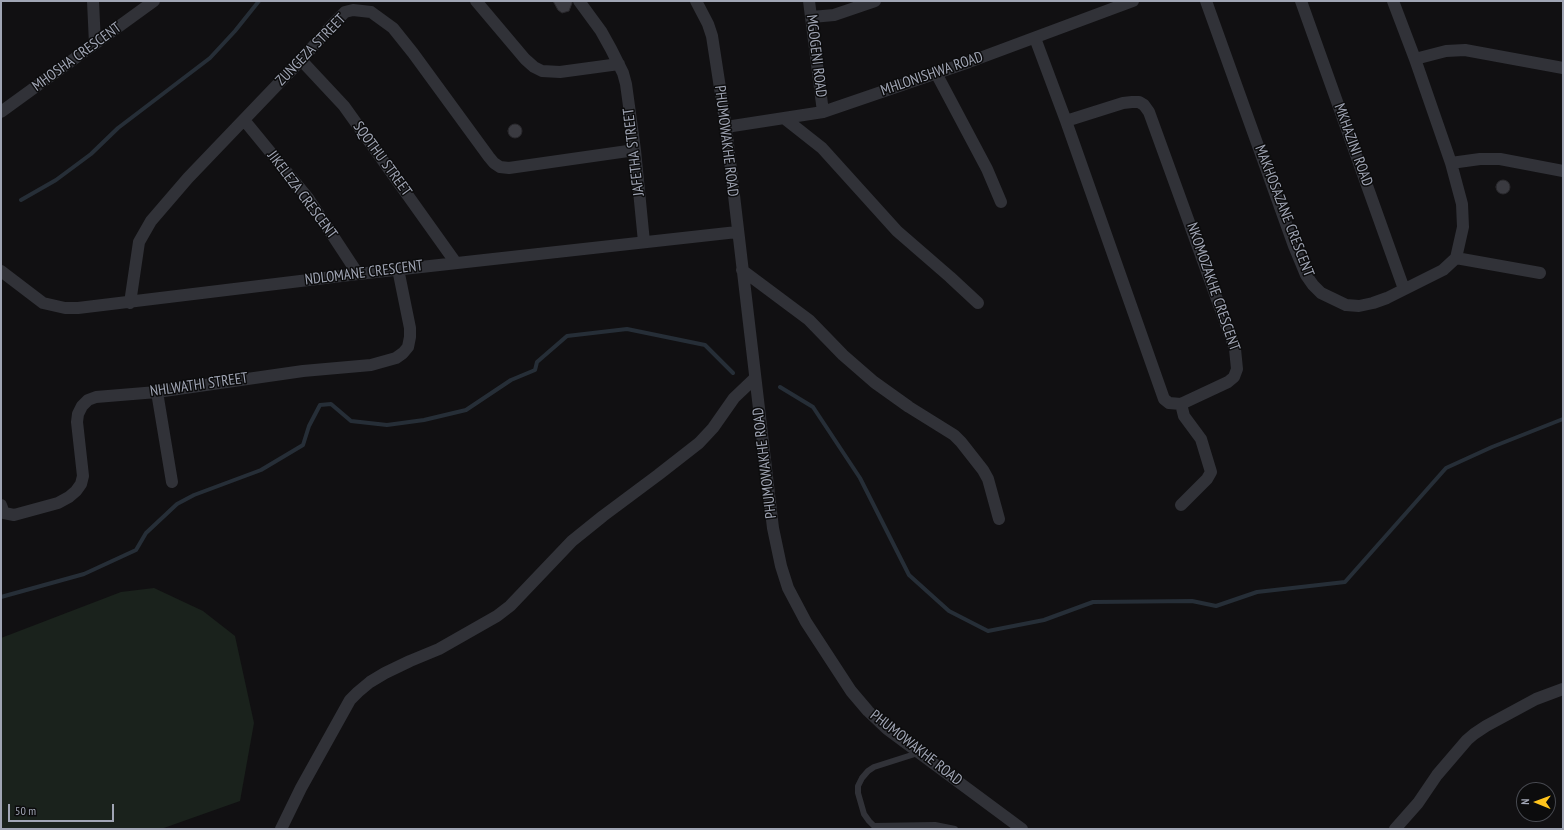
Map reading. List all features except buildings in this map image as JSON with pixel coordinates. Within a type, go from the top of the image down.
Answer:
[{"type":"street","points":[[93,1],[95,44]]},
{"type":"street","name":"MHOSHA CRESCENT","points":[[1,112],[154,1]]},
{"type":"street","points":[[476,1],[525,59],[534,67],[542,71],[560,72],[619,64]]},
{"type":"street","name":"JAFETHA STREET","points":[[579,1],[601,31],[619,64],[626,84],[635,150],[644,242]]},
{"type":"street","name":"PHUMOWAKHE ROAD","points":[[696,1],[708,24],[712,36],[726,127],[737,232],[773,528],[781,566],[788,588],[806,622],[851,691],[868,711],[887,729],[1022,829]]},
{"type":"street","name":"MGOGENI ROAD","points":[[809,1],[823,112]]},
{"type":"street","points":[[812,17],[834,15],[875,1]]},
{"type":"street","name":"MHLONISHWA ROAD","points":[[726,127],[823,112],[1035,38],[1133,1]]},
{"type":"street","name":"MAKHOSAZANE CRESCENT","points":[[1206,1],[1255,133],[1294,246],[1306,275],[1313,285],[1321,293],[1346,305],[1359,306],[1373,303],[1443,270],[1456,258]]},
{"type":"street","name":"MKHAZINI ROAD","points":[[1301,1],[1404,289]]},
{"type":"street","points":[[1393,1],[1415,59],[1450,163],[1462,204],[1463,227],[1456,258],[1540,273]]},
{"type":"street","name":"ZUNGEZA STREET","points":[[130,303],[139,242],[143,232],[162,206],[345,12],[353,10],[371,12],[393,28],[413,52],[494,164],[500,167],[509,168],[635,150]]},
{"type":"street","points":[[1035,38],[1066,121],[1161,393],[1164,399],[1169,403],[1181,404],[1184,416],[1201,439],[1211,472],[1207,479],[1181,505]]},
{"type":"street","points":[[1415,59],[1446,50],[1465,50],[1563,68]]},
{"type":"street","name":"SQOTHU STREET","points":[[301,60],[344,106],[456,263]]},
{"type":"street","points":[[936,73],[987,169],[1001,202]]},
{"type":"street","name":"NKOMOZAKHE CRESCENT","points":[[1066,121],[1123,103],[1132,102],[1139,102],[1144,105],[1149,112],[1222,312],[1237,359],[1237,369],[1234,377],[1228,382],[1181,404]]},
{"type":"street","points":[[784,118],[822,148],[896,232],[950,277],[978,303]]},
{"type":"street","name":"JIKELEZA CRESCENT","points":[[244,120],[308,198],[358,274]]},
{"type":"street","points":[[1450,163],[1500,158],[1563,171]]},
{"type":"street","name":"NDLOMANE CRESCENT","points":[[1,271],[36,298],[52,306],[78,308],[130,303],[398,269],[737,232]]},
{"type":"street","name":"NHLWATHI STREET","points":[[1,505],[4,514],[14,516],[58,503],[76,491],[81,484],[83,476],[77,422],[80,410],[88,400],[96,397],[157,392],[303,371],[370,365],[396,358],[408,347],[410,337],[410,328],[398,269]]},
{"type":"street","points":[[742,270],[809,320],[843,355],[874,382],[909,407],[954,435],[962,442],[988,479],[999,519]]},
{"type":"street","points":[[281,829],[301,788],[350,700],[358,692],[370,682],[385,673],[439,649],[497,616],[510,606],[572,541],[699,443],[713,428],[734,398],[755,378]]},
{"type":"street","points":[[157,392],[172,482]]},
{"type":"street","points":[[1395,829],[1413,809],[1438,775],[1467,740],[1486,726],[1536,700],[1563,689]]},
{"type":"lane","points":[[919,753],[874,767],[868,771],[858,786],[858,793],[864,814],[869,822],[874,826],[935,825],[955,829]]},
{"type":"shaded area","points":[[154,588],[203,611],[235,636],[254,723],[240,801],[161,829],[1,829],[1,638],[121,592]]},
{"type":"waterway","points":[[21,200],[56,180],[91,154],[118,128],[210,58],[235,31],[259,1]]},
{"type":"waterway","points":[[1,597],[84,574],[136,550],[146,533],[177,504],[194,495],[261,470],[303,445],[309,426],[320,405],[331,404],[351,421],[387,425],[424,420],[466,410],[511,380],[535,370],[537,362],[567,336],[627,329],[705,345],[733,373]]},
{"type":"waterway","points":[[780,387],[813,407],[860,478],[909,575],[949,611],[988,631],[1044,620],[1093,602],[1192,601],[1216,606],[1257,592],[1345,582],[1446,468],[1492,447],[1563,419]]}]
